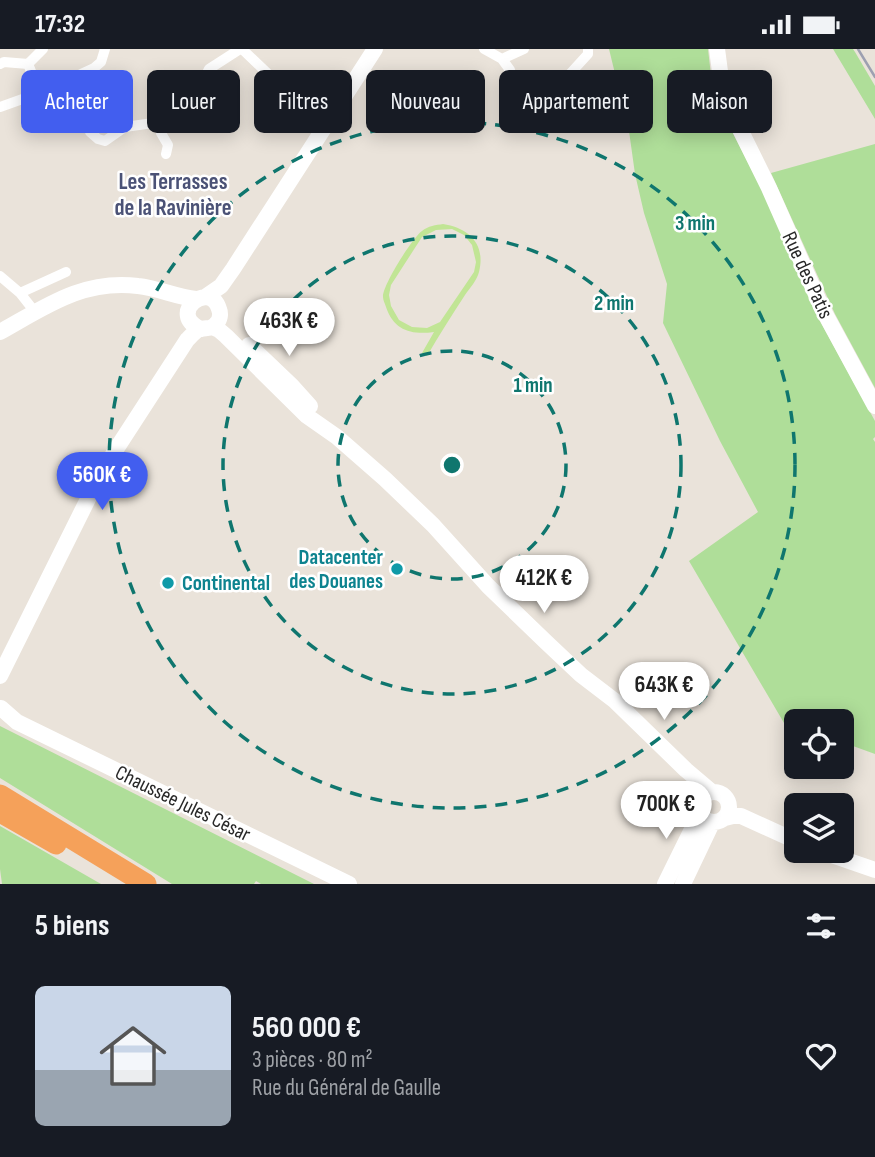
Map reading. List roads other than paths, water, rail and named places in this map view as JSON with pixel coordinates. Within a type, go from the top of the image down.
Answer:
[{"type":"highway","points":[[0,795],[146,884]]},
{"type":"highway","points":[[0,812],[124,884]]},
{"type":"main road","points":[[352,84],[375,49]]},
{"type":"main road","name":"Rue des Patis","points":[[710,49],[714,80],[727,118],[746,142]]},
{"type":"main road","name":"Rue des Patis","points":[[717,49],[724,91],[746,142],[822,308],[875,406]]},
{"type":"main road","points":[[0,676],[105,467],[320,133]]},
{"type":"main road","points":[[0,332],[74,292],[104,285],[138,286],[172,294],[204,314],[307,416],[337,437],[433,525],[488,586],[581,675],[630,715],[686,771],[713,809],[741,816],[784,836]]},
{"type":"main road","name":"Chaussée Jules César","points":[[0,713],[349,884]]},
{"type":"main road","points":[[713,809],[784,826]]},
{"type":"main road","points":[[665,884],[713,809]]},
{"type":"main road","points":[[683,884],[713,809]]},
{"type":"main road","points":[[854,853],[875,862]]},
{"type":"main road","points":[[854,863],[875,870]]},
{"type":"street","points":[[0,64],[28,64],[43,49]]},
{"type":"street","points":[[89,70],[101,62],[105,49]]},
{"type":"street","points":[[209,70],[241,49],[264,70]]},
{"type":"street","points":[[484,49],[502,59],[510,70],[512,97],[524,110],[536,111],[588,54],[588,49]]},
{"type":"street","points":[[502,59],[524,49]]},
{"type":"street","points":[[28,64],[30,70]]},
{"type":"street","points":[[0,107],[21,100]]},
{"type":"street","points":[[91,133],[105,141],[116,133]]},
{"type":"street","points":[[161,133],[168,145],[166,154]]},
{"type":"street","points":[[20,293],[66,272]]},
{"type":"street","points":[[2,281],[20,293],[35,312]]},
{"type":"railway","points":[[858,49],[875,77]]},
{"type":"place","name":"Datacenter des Douanes","points":[[397,569]]},
{"type":"place","name":"Continental","points":[[168,583]]},
{"type":"district","name":"Les Terrasses de la Ravinière","points":[[173,194]]}]
